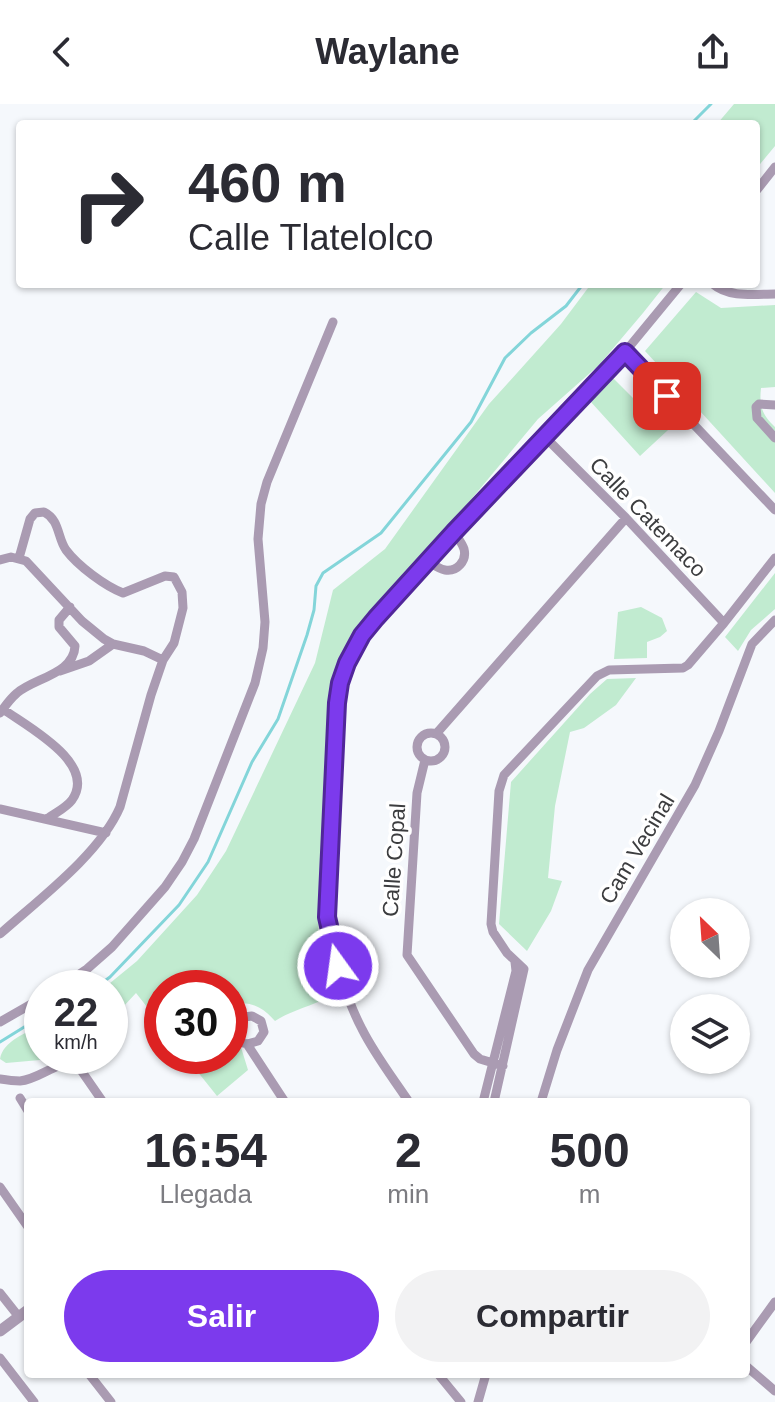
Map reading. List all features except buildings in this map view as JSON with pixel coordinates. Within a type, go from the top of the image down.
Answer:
[{"type":"street","points":[[760,186],[775,167]]},
{"type":"street","points":[[406,1098],[363,1033],[348,998],[327,917],[340,683],[351,656],[368,628],[454,532],[625,352],[678,288]]},
{"type":"street","points":[[718,288],[733,293],[775,294]]},
{"type":"street","points":[[86,970],[112,947],[175,874],[194,839],[255,683],[265,622],[258,539],[261,504],[267,482],[333,322]]},
{"type":"street","points":[[625,352],[775,510]]},
{"type":"street","points":[[775,405],[759,404],[756,407],[757,418],[775,438]]},
{"type":"street","name":"Calle Catemaco","points":[[544,436],[724,623]]},
{"type":"street","points":[[0,934],[74,867],[106,833],[120,807],[139,733],[163,660],[174,643],[183,608],[182,592],[174,577],[165,576],[123,593],[110,588],[68,552],[54,518],[44,512],[32,515],[19,558]]},
{"type":"street","points":[[436,734],[626,518]]},
{"type":"street","points":[[427,561],[447,571],[461,564],[465,557],[464,550],[454,532]]},
{"type":"street","points":[[0,560],[11,557],[26,561],[96,633],[113,644],[144,651],[163,660]]},
{"type":"street","points":[[485,1098],[498,1065],[524,969],[495,935],[491,924],[499,791],[504,775],[603,672],[683,668],[694,660],[775,558]]},
{"type":"street","points":[[60,671],[76,649],[59,627],[59,620],[70,607]]},
{"type":"street","name":"Cam Vecinal","points":[[542,1098],[588,970],[695,785],[752,644],[775,620]]},
{"type":"street","points":[[47,819],[74,796],[77,787],[75,768],[58,747],[1,711],[18,692],[60,671],[89,661],[113,644]]},
{"type":"street","points":[[427,733],[436,734],[443,739],[444,752],[438,759],[425,760],[418,754],[418,741],[427,733]]},
{"type":"street","name":"Calle Copal","points":[[425,760],[417,793],[407,955],[474,1054],[498,1065]]},
{"type":"street","points":[[0,809],[106,833]]},
{"type":"street","points":[[494,1098],[515,962]]},
{"type":"street","points":[[0,1022],[24,1008]]},
{"type":"street","points":[[248,1046],[282,1098]]},
{"type":"street","points":[[0,1079],[18,1081],[35,1077],[67,1062],[76,1063],[100,1098]]},
{"type":"street","points":[[20,1098],[24,1104]]},
{"type":"street","points":[[0,1187],[24,1221]]},
{"type":"street","points":[[0,1293],[23,1314],[0,1331]]},
{"type":"street","points":[[750,1336],[775,1302]]},
{"type":"street","points":[[0,1358],[34,1402]]},
{"type":"street","points":[[750,1369],[775,1391]]},
{"type":"street","points":[[92,1378],[111,1402]]},
{"type":"street","points":[[441,1378],[461,1402]]},
{"type":"street","points":[[478,1402],[485,1378]]},
{"type":"green space","points":[[734,104],[775,104],[775,146],[760,164],[760,120],[720,120]]},
{"type":"green space","points":[[588,288],[663,288],[599,365],[538,419],[364,628],[336,682],[318,940],[327,998],[275,1021],[260,1008],[248,1004],[248,970],[144,970],[144,1003],[136,993],[128,1002],[126,970],[197,895],[226,851],[315,663],[333,590],[385,549],[489,404],[561,324]]},
{"type":"green space","points":[[696,292],[721,308],[775,305],[775,387],[761,388],[760,394],[762,410],[775,427],[775,493],[645,351]]},
{"type":"green space","points":[[613,378],[635,400],[650,388],[681,418],[640,456],[590,401]]},
{"type":"green space","points":[[775,573],[775,609],[751,630],[738,651],[725,637]]},
{"type":"green space","points":[[641,607],[662,618],[667,631],[647,642],[647,658],[614,659],[618,612]]},
{"type":"green space","points":[[636,678],[616,705],[584,728],[570,732],[555,806],[548,878],[562,881],[551,911],[527,951],[499,924],[511,782],[607,679]]},
{"type":"green space","points":[[22,1035],[24,1061],[6,1063],[0,1059],[10,1042]]},
{"type":"green space","points":[[199,1074],[243,1074],[217,1096]]},
{"type":"waterway","points":[[695,120],[711,104]]},
{"type":"waterway","points":[[117,970],[179,905],[208,862],[252,762],[278,719],[307,635],[316,586],[323,573],[381,533],[471,422],[505,358],[566,306],[580,288]]},
{"type":"waterway","points":[[0,1042],[24,1027]]},
{"type":"route","points":[[338,966],[327,917],[337,703],[340,683],[358,642],[454,532],[625,352],[667,396]]}]
